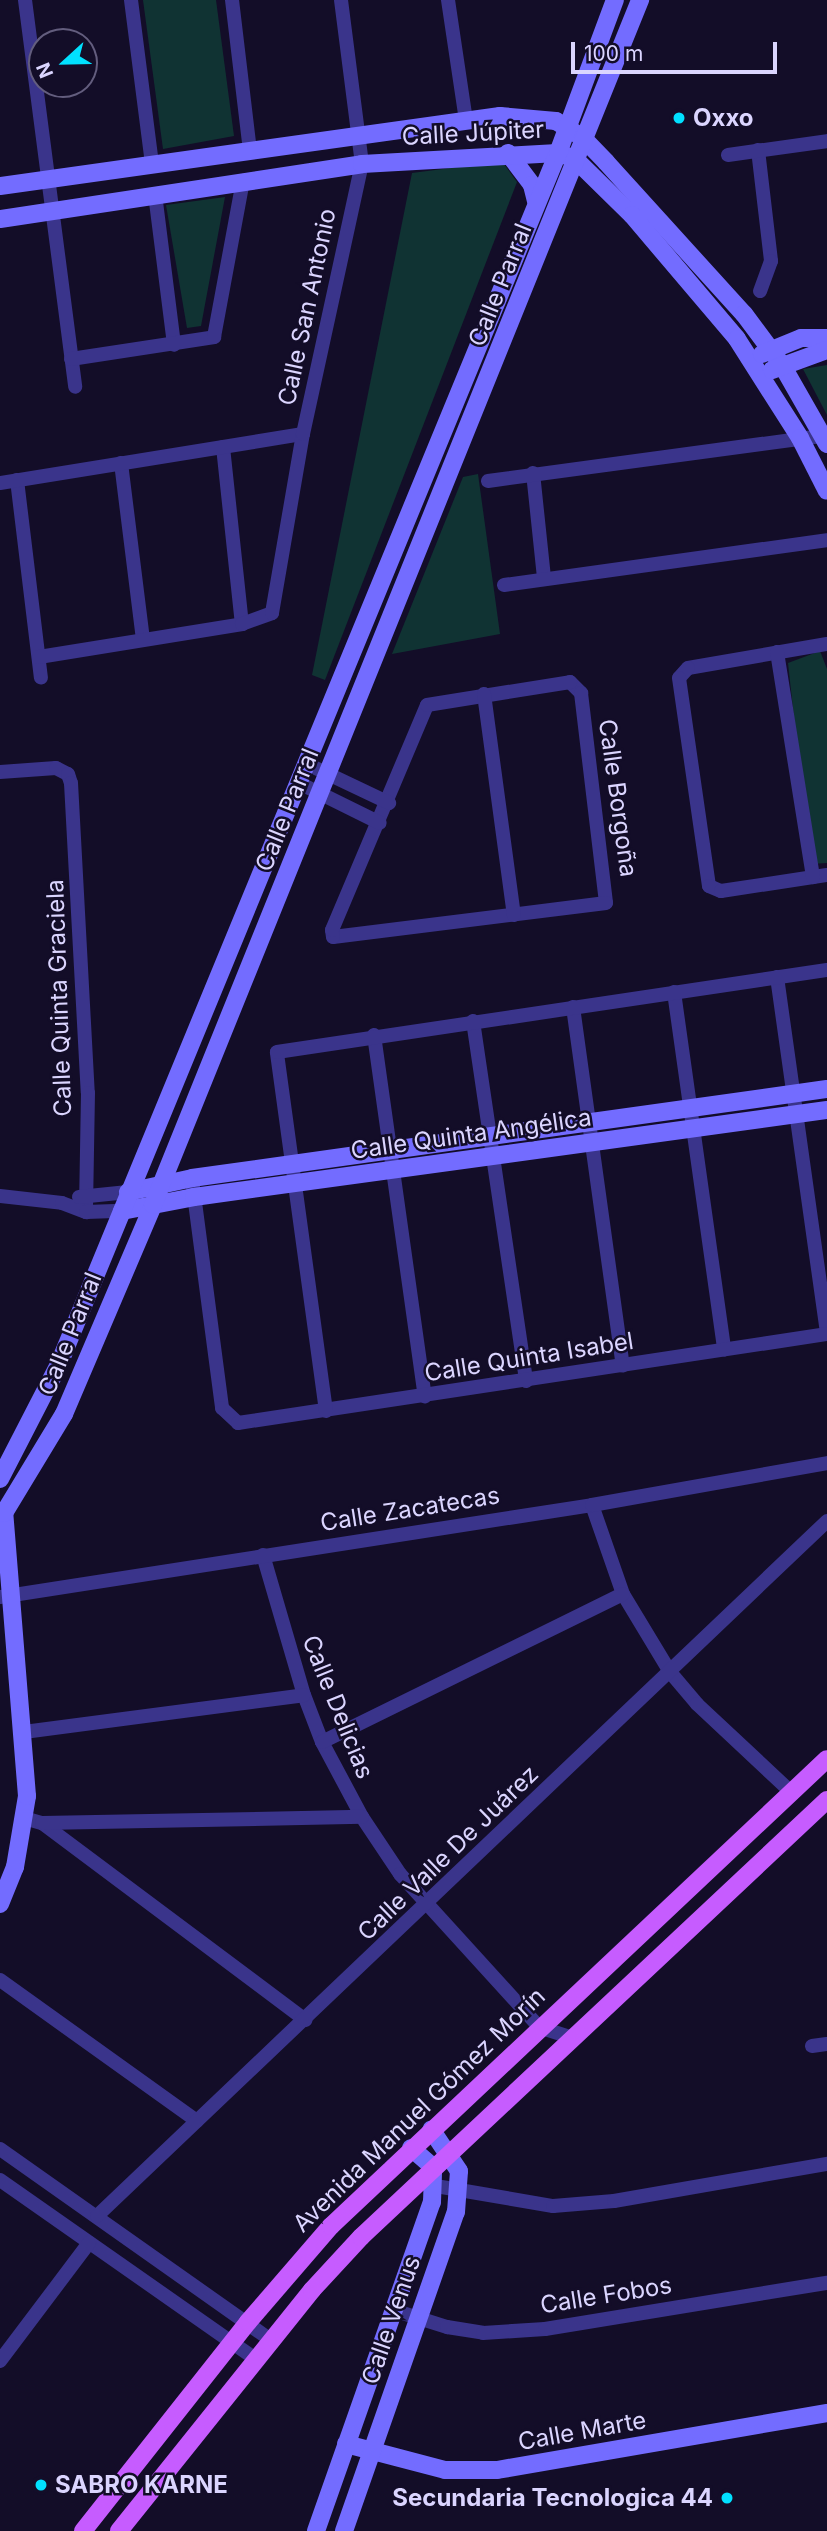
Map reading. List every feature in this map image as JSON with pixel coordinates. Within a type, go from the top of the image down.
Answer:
[{"type":"main road","name":"Avenida Manuel Gómez Morín","points":[[83,2531],[248,2322],[331,2226],[539,2027],[827,1759]]},
{"type":"main road","name":"Avenida Manuel Gómez Morín","points":[[119,2531],[320,2281],[417,2182],[827,1800]]},
{"type":"street","points":[[25,0],[51,179],[75,387]]},
{"type":"street","points":[[131,0],[152,165]]},
{"type":"street","points":[[232,0],[250,152]]},
{"type":"street","name":"Calle San Antonio","points":[[242,624],[263,619],[272,613],[303,434],[362,164],[341,0]]},
{"type":"street","points":[[448,0],[466,121]]},
{"type":"street","name":"Calle Parral","points":[[0,1479],[59,1364],[558,153],[615,0]]},
{"type":"street","name":"Calle Parral","points":[[0,1904],[33,1821],[12,1636],[4,1598],[4,1513],[64,1413],[153,1205],[640,0]]},
{"type":"street","name":"Calle Júpiter","points":[[0,186],[519,115],[567,125],[583,138],[700,264],[770,349],[825,440]]},
{"type":"street","points":[[728,155],[827,141]]},
{"type":"street","points":[[758,150],[771,261],[760,291]]},
{"type":"street","points":[[508,153],[532,185],[536,201]]},
{"type":"street","name":"Calle Júpiter","points":[[0,219],[362,164],[508,153],[558,153],[575,159],[660,246],[758,368],[800,438],[827,491]]},
{"type":"street","points":[[71,359],[207,340],[215,335],[243,181]]},
{"type":"street","points":[[155,194],[174,345]]},
{"type":"street","points":[[758,368],[770,349],[801,338],[827,338]]},
{"type":"street","points":[[758,368],[782,365],[827,350]]},
{"type":"street","points":[[0,482],[303,434]]},
{"type":"street","points":[[488,481],[800,438],[825,440]]},
{"type":"street","points":[[39,657],[242,624],[223,447]]},
{"type":"street","points":[[121,463],[143,640]]},
{"type":"street","points":[[533,473],[544,577]]},
{"type":"street","points":[[17,480],[41,678]]},
{"type":"street","points":[[504,585],[544,577],[827,540]]},
{"type":"street","points":[[777,652],[820,876],[721,891],[712,889],[708,881],[680,673],[777,652],[827,644]]},
{"type":"street","name":"Calle Borgoña","points":[[570,682],[579,686],[609,896],[602,904],[335,938],[332,930],[380,823],[427,705],[484,694],[570,682]]},
{"type":"street","points":[[484,694],[514,915]]},
{"type":"street","points":[[307,764],[388,803]]},
{"type":"street","name":"Calle Quinta Graciela","points":[[0,772],[56,768],[68,774],[71,783],[88,1093],[86,1212]]},
{"type":"street","points":[[299,783],[380,823]]},
{"type":"street","points":[[326,1412],[275,1059],[285,1049],[827,970]]},
{"type":"street","points":[[777,977],[827,1333]]},
{"type":"street","points":[[674,992],[724,1350]]},
{"type":"street","points":[[573,1007],[623,1366]]},
{"type":"street","points":[[472,1021],[526,1381]]},
{"type":"street","points":[[374,1035],[425,1396]]},
{"type":"street","name":"Calle Quinta Angélica","points":[[128,1192],[192,1178],[827,1089]]},
{"type":"street","name":"Calle Quinta Angélica","points":[[121,1211],[194,1197],[827,1110]]},
{"type":"street","points":[[192,1178],[194,1197]]},
{"type":"street","points":[[62,1203],[86,1194],[128,1192]]},
{"type":"street","points":[[0,1196],[62,1203],[86,1212],[121,1211]]},
{"type":"street","name":"Calle Quinta Isabel","points":[[194,1197],[222,1408],[238,1423],[326,1412],[827,1333]]},
{"type":"street","name":"Calle Zacatecas","points":[[4,1598],[592,1505],[827,1463]]},
{"type":"street","points":[[592,1505],[623,1594],[670,1672],[697,1704],[792,1792]]},
{"type":"street","name":"Calle Valle De Juárez","points":[[97,2216],[428,1904],[827,1521]]},
{"type":"street","name":"Calle Delicias","points":[[263,1555],[304,1695],[322,1742],[362,1817],[400,1874],[539,2027]]},
{"type":"street","points":[[322,1742],[623,1594]]},
{"type":"street","points":[[24,1732],[304,1695]]},
{"type":"street","points":[[33,1821],[362,1817]]},
{"type":"street","points":[[33,1821],[304,2020]]},
{"type":"street","points":[[0,1980],[197,2121]]},
{"type":"street","points":[[539,2027],[573,2038]]},
{"type":"street","points":[[431,2129],[449,2152],[459,2171],[459,2191]]},
{"type":"street","points":[[411,2148],[433,2167]]},
{"type":"street","points":[[0,2149],[271,2340]]},
{"type":"street","points":[[417,2182],[553,2206],[614,2201],[827,2164]]},
{"type":"street","name":"Calle Venus","points":[[316,2531],[436,2186],[433,2167]]},
{"type":"street","points":[[0,2180],[256,2359]]},
{"type":"street","name":"Calle Venus","points":[[344,2531],[459,2191]]},
{"type":"street","points":[[3,2352],[89,2244]]},
{"type":"street","name":"Calle Fobos","points":[[393,2310],[483,2333],[545,2329],[827,2283]]},
{"type":"street","name":"Calle Marte","points":[[346,2444],[371,2453],[445,2470],[497,2470],[827,2413]]},
{"type":"green space","points":[[143,0],[216,0],[234,136],[163,149]]},
{"type":"green space","points":[[481,164],[504,164],[517,182],[325,680],[312,675],[412,173]]},
{"type":"green space","points":[[225,197],[201,326],[187,328],[166,205]]},
{"type":"green space","points":[[827,365],[827,415],[803,369]]},
{"type":"green space","points":[[478,474],[500,634],[392,654],[463,477]]},
{"type":"green space","points":[[820,651],[827,669],[827,863],[810,864],[788,663]]},
{"type":"place","name":"Oxxo","points":[[679,118]]},
{"type":"place","name":"SABRO KARNE","points":[[41,2485]]},
{"type":"place","name":"Secundaria Tecnologica 44","points":[[727,2498]]}]
